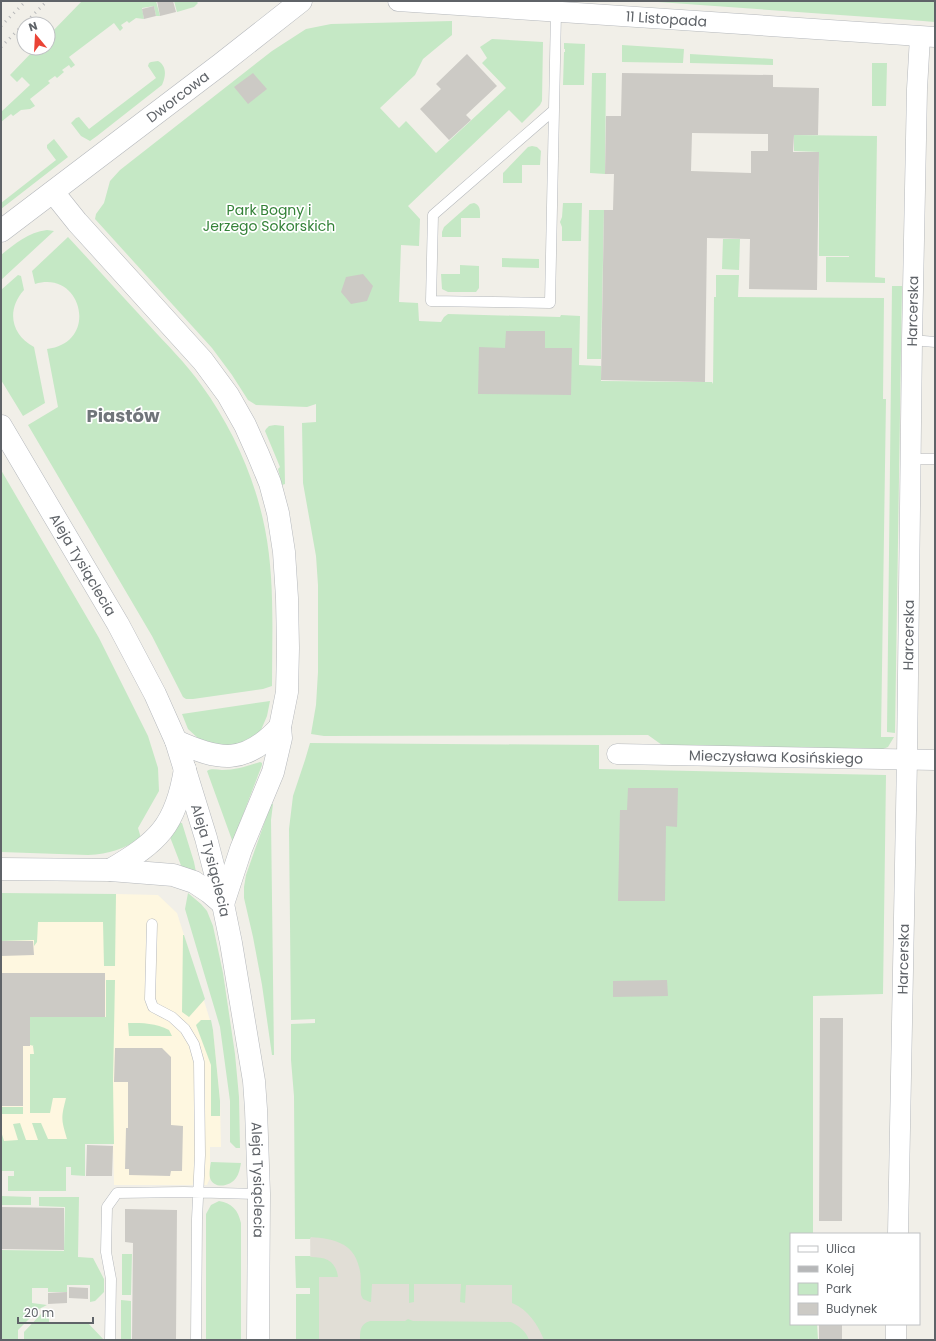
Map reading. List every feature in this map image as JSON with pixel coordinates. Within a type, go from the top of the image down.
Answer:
[{"type":"street","name":"Dworcowa","points":[[1,231],[221,64],[301,1]]},
{"type":"street","name":"11 Listopada","points":[[398,1],[927,37]]},
{"type":"street","name":"Harcerska","points":[[898,1233],[907,759],[916,97],[927,37]]},
{"type":"street","points":[[1,869],[110,870],[173,875],[194,882],[223,904],[242,849],[273,772],[279,750],[281,738],[280,727],[287,692],[287,598],[284,552],[278,513],[270,483],[245,425],[228,395],[203,361],[78,222],[53,192]]},
{"type":"street","name":"Aleja Tysiąclecia","points":[[1,426],[118,624],[155,694],[176,741],[206,838],[223,904],[238,981],[254,1080],[259,1194],[258,1340]]},
{"type":"street","points":[[176,741],[194,750],[213,756],[229,756],[243,754],[258,746],[270,738],[280,727]]},
{"type":"street","name":"Mieczysława Kosińskiego","points":[[617,754],[935,760]]},
{"type":"street","points":[[110,870],[143,849],[163,829],[177,804],[182,788],[185,768]]},
{"type":"street","points":[[896,1325],[896,1340]]},
{"type":"lane","points":[[554,110],[433,215],[431,301],[550,303],[554,110],[556,12]]},
{"type":"lane","points":[[912,340],[935,342]]},
{"type":"lane","points":[[910,459],[935,459]]},
{"type":"lane","points":[[152,924],[151,1004],[156,1009],[172,1017],[185,1029],[191,1038],[199,1062],[200,1155],[196,1340]]},
{"type":"lane","points":[[110,1340],[111,1279],[106,1252],[107,1207],[117,1193],[259,1194]]},
{"type":"shaded area","points":[[116,894],[158,895],[177,913],[184,935],[213,1030],[220,1101],[221,1147],[210,1147],[210,1178],[207,1185],[114,1185],[113,1144],[1,1143],[1,898],[116,898]]},
{"type":"shaded area","points":[[310,1219],[544,1224],[546,1340],[311,1340]]},
{"type":"green space","points":[[82,1],[156,1],[160,16],[156,16],[154,6],[142,8],[144,19],[136,18],[129,23],[127,21],[121,25],[123,28],[120,31],[114,23],[69,57],[75,65],[71,68],[69,65],[62,70],[64,72],[57,78],[55,76],[48,81],[50,83],[30,99],[35,106],[30,109],[21,110],[13,116],[11,114],[1,122],[1,112],[30,85],[22,77],[17,82],[10,75],[28,56],[56,56],[56,28]]},
{"type":"green space","points":[[174,1],[196,1],[198,3],[194,7],[177,12]]},
{"type":"green space","points":[[644,1],[935,1],[935,22],[911,20]]},
{"type":"green space","name":"Park Bogny i Jerzego Sokorskich","points":[[452,21],[452,35],[423,59],[415,75],[380,108],[399,128],[406,121],[436,153],[506,88],[482,63],[487,58],[480,47],[492,39],[543,42],[542,101],[540,105],[522,123],[509,110],[408,206],[420,219],[419,246],[401,245],[399,302],[418,303],[419,321],[441,322],[448,314],[560,317],[561,315],[580,316],[579,365],[601,366],[601,381],[712,382],[713,384],[714,297],[716,297],[716,275],[739,275],[738,297],[884,298],[883,399],[886,399],[881,737],[894,737],[888,747],[878,751],[669,750],[648,735],[324,736],[311,734],[316,705],[318,672],[318,585],[316,556],[303,483],[302,423],[316,422],[316,404],[307,407],[256,405],[248,400],[212,348],[95,219],[96,214],[104,203],[110,181],[120,170],[272,51],[306,29],[331,24]]},
{"type":"green space","points":[[564,43],[585,44],[584,85],[563,85],[565,52]]},
{"type":"green space","points":[[622,45],[684,49],[683,63],[622,62]]},
{"type":"green space","points":[[690,54],[773,59],[773,65],[690,63]]},
{"type":"green space","points":[[158,61],[163,66],[165,72],[162,85],[90,141],[81,136],[71,123],[76,118],[79,117],[89,129],[156,78],[148,66],[151,62]]},
{"type":"green space","points":[[872,63],[887,63],[886,106],[872,106]]},
{"type":"green space","points":[[592,73],[606,73],[605,174],[590,173]]},
{"type":"green space","points":[[794,135],[877,136],[875,277],[885,278],[885,283],[826,282],[826,257],[849,256],[819,256],[819,152],[794,151]]},
{"type":"green space","points":[[54,139],[68,157],[1,209],[1,203],[56,160],[47,148],[47,145]]},
{"type":"green space","points":[[528,147],[537,147],[541,151],[540,165],[522,165],[522,183],[503,183],[503,173]]},
{"type":"green space","points":[[474,203],[479,207],[480,218],[461,218],[461,237],[442,237],[444,227],[470,204]]},
{"type":"green space","points":[[563,203],[582,203],[581,241],[562,241],[562,227],[560,222]]},
{"type":"green space","points":[[589,210],[604,210],[601,359],[587,359]]},
{"type":"green space","points":[[47,230],[54,231],[1,280],[1,255],[28,236]]},
{"type":"green space","points":[[68,237],[189,369],[223,418],[241,454],[249,472],[261,510],[268,548],[272,587],[272,686],[263,689],[193,699],[186,699],[183,697],[152,636],[28,425],[58,407],[47,349],[64,344],[74,334],[79,322],[78,309],[73,296],[64,287],[51,282],[35,284],[32,271]]},
{"type":"green space","points":[[723,239],[740,239],[739,270],[722,269]]},
{"type":"green space","points":[[502,258],[539,259],[539,268],[502,267]]},
{"type":"green space","points":[[460,265],[479,266],[479,288],[476,292],[448,292],[442,289],[441,274],[460,274]]},
{"type":"green space","points":[[18,275],[21,276],[24,290],[18,298],[15,306],[13,314],[14,322],[20,336],[34,347],[45,403],[23,416],[1,380],[1,290]]},
{"type":"green space","points":[[892,286],[902,286],[895,733],[887,732]]},
{"type":"green space","points":[[269,426],[284,426],[285,484],[282,485],[278,469],[280,467],[265,431]]},
{"type":"green space","points":[[1,470],[99,638],[148,736],[158,768],[159,791],[138,828],[141,838],[116,850],[88,855],[1,852]]},
{"type":"green space","points":[[270,701],[267,716],[261,730],[255,736],[231,747],[201,741],[188,729],[182,714]]},
{"type":"green space","points":[[310,743],[599,745],[599,769],[886,775],[883,994],[813,996],[813,1233],[790,1233],[790,1325],[817,1325],[818,1340],[544,1340],[539,1329],[528,1313],[512,1303],[512,1285],[466,1285],[465,1303],[460,1302],[461,1284],[414,1284],[414,1302],[409,1303],[409,1284],[372,1284],[370,1302],[363,1299],[361,1295],[359,1267],[352,1252],[347,1247],[341,1243],[327,1239],[311,1237],[310,1239],[295,1239],[294,1096],[291,1060],[291,1024],[315,1023],[315,1019],[291,1020],[289,829],[293,796]]},
{"type":"green space","points":[[260,762],[262,765],[233,841],[207,771],[213,769],[237,769]]},
{"type":"green space","points":[[271,804],[273,804],[271,820],[274,1055],[272,1055],[262,985],[244,898],[246,875]]},
{"type":"green space","points":[[180,823],[182,823],[196,872],[182,868],[170,837]]},
{"type":"green space","points":[[1,893],[116,894],[115,966],[104,966],[103,922],[38,922],[37,942],[34,946],[34,940],[1,941]]},
{"type":"green space","points":[[188,893],[207,911],[213,926],[223,973],[235,1054],[239,1097],[240,1148],[236,1148],[230,1142],[230,1101],[220,1027],[185,909]]},
{"type":"green space","points":[[183,935],[205,999],[189,1017],[182,1012]]},
{"type":"green space","points":[[106,980],[115,980],[113,1082],[114,1144],[85,1144],[85,1176],[71,1175],[71,1167],[66,1167],[66,1191],[8,1191],[8,1176],[14,1176],[14,1171],[1,1171],[1,1131],[4,1141],[18,1140],[13,1124],[20,1123],[26,1140],[38,1140],[32,1123],[41,1123],[48,1139],[67,1139],[62,1118],[66,1098],[53,1098],[50,1113],[30,1113],[30,1054],[34,1054],[34,1046],[30,1045],[30,1017],[106,1017]]},
{"type":"green space","points":[[201,1020],[211,1020],[213,1030],[220,1101],[220,1116],[211,1116],[211,1065],[196,1025]]},
{"type":"green space","points":[[128,1023],[144,1023],[159,1026],[169,1030],[172,1036],[129,1036]]},
{"type":"green space","points":[[1,1107],[23,1107],[23,1114],[1,1114]]},
{"type":"green space","points":[[211,1162],[241,1163],[238,1175],[234,1181],[223,1186],[215,1184],[210,1178]]},
{"type":"green space","points":[[1,1196],[31,1197],[31,1205],[1,1205]]},
{"type":"green space","points":[[39,1197],[79,1197],[78,1257],[93,1258],[104,1279],[104,1292],[95,1301],[90,1302],[90,1285],[67,1285],[67,1292],[48,1292],[48,1288],[32,1288],[32,1303],[47,1305],[39,1309],[18,1330],[18,1340],[1,1340],[1,1250],[64,1251],[65,1207],[39,1206]]},
{"type":"green space","points":[[219,1201],[228,1203],[234,1208],[241,1223],[241,1340],[206,1340],[206,1214],[211,1205]]},
{"type":"green space","points":[[122,1254],[132,1254],[131,1295],[122,1295]]},
{"type":"green space","points":[[295,1256],[310,1256],[326,1259],[333,1264],[337,1272],[338,1277],[319,1277],[319,1340],[296,1340],[296,1294],[310,1294],[310,1288],[296,1288]]},
{"type":"green space","points":[[121,1300],[131,1301],[131,1340],[121,1340]]},
{"type":"green space","points":[[42,1313],[49,1314],[49,1323],[88,1323],[104,1340],[24,1340],[24,1332]]},
{"type":"green space","points":[[408,1319],[413,1321],[511,1322],[522,1329],[529,1340],[360,1340],[361,1328],[367,1322],[405,1321]]},
{"type":"building","points":[[157,1],[173,1],[176,12],[160,16]]},
{"type":"building","points":[[154,6],[156,16],[144,19],[142,9]]},
{"type":"building","points":[[467,54],[497,86],[466,115],[471,120],[449,140],[420,109],[441,89],[436,84]]},
{"type":"building","points":[[253,73],[267,89],[248,104],[234,87]]},
{"type":"building","points":[[622,73],[773,75],[773,87],[819,88],[818,135],[794,135],[793,152],[819,152],[817,290],[749,289],[750,239],[707,238],[705,382],[601,380],[604,210],[613,210],[614,174],[605,174],[606,116],[621,116]],"holes":[[[692,133],[768,134],[768,151],[751,151],[751,173],[691,171]]]},
{"type":"building","points":[[363,274],[373,286],[367,301],[351,304],[341,292],[346,277]]},
{"type":"building","points":[[506,331],[545,331],[545,348],[572,348],[571,395],[478,394],[479,347],[505,348]]},
{"type":"building","points":[[628,788],[678,788],[677,827],[666,826],[665,901],[618,901],[620,810],[627,810]]},
{"type":"building","points":[[1,941],[33,941],[34,955],[1,956]]},
{"type":"building","points":[[1,973],[105,973],[105,1017],[30,1017],[30,1046],[23,1046],[23,1106],[1,1106]]},
{"type":"building","points":[[667,980],[668,996],[613,997],[613,981]]},
{"type":"building","points":[[820,1018],[843,1018],[842,1221],[819,1221]]},
{"type":"building","points":[[115,1048],[162,1048],[171,1057],[171,1125],[183,1126],[182,1171],[171,1171],[170,1176],[129,1175],[129,1169],[125,1169],[126,1128],[128,1128],[128,1082],[114,1082]]},
{"type":"building","points":[[87,1145],[113,1146],[112,1176],[86,1176]]},
{"type":"building","points":[[1,1207],[64,1208],[64,1250],[1,1249]]},
{"type":"building","points":[[125,1209],[177,1210],[176,1340],[132,1340],[133,1243],[125,1242]]},
{"type":"building","points":[[69,1287],[88,1288],[88,1299],[69,1298]]},
{"type":"building","points":[[67,1292],[67,1303],[48,1304],[48,1293]]},
{"type":"building","points":[[819,1325],[842,1325],[842,1340],[819,1340]]},
{"type":"railway","points":[[1,26],[26,1]]},
{"type":"railway","points":[[1,47],[47,1]]},
{"type":"district","name":"Piastów","points":[[123,415]]}]
